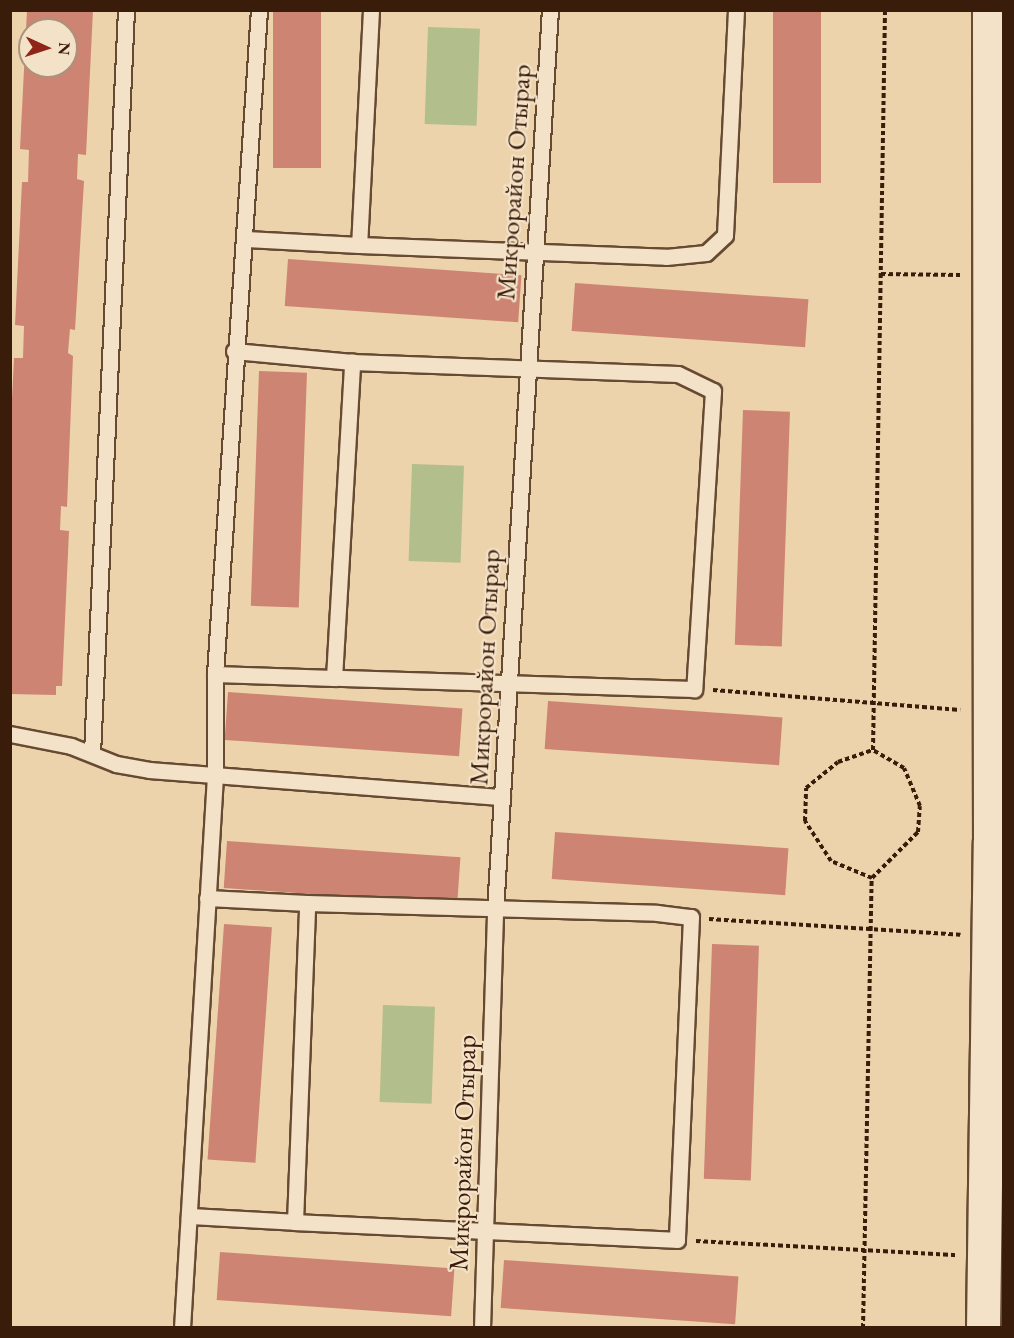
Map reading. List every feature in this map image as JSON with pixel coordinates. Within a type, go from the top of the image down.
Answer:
[{"type":"street","points":[[983,1328],[990,841],[989,10]]},
{"type":"lane","points":[[92,753],[126,10]]},
{"type":"lane","points":[[183,1328],[214,775],[215,674],[234,351],[246,239],[259,10]]},
{"type":"lane","points":[[359,245],[371,10]]},
{"type":"lane","name":"Микрорайон Отырар","points":[[482,1328],[495,911],[533,251],[550,10]]},
{"type":"lane","points":[[246,239],[666,257],[706,254],[725,235],[736,10]]},
{"type":"lane","points":[[215,674],[694,689],[713,391],[678,374],[352,362],[234,351]]},
{"type":"lane","points":[[334,678],[352,362]]},
{"type":"lane","points":[[10,734],[92,753],[116,764],[150,770],[502,797]]},
{"type":"lane","points":[[189,1216],[677,1240],[691,917],[657,913],[495,911],[207,898]]},
{"type":"lane","points":[[295,1222],[307,903]]},
{"type":"path","points":[[873,750],[885,10]]},
{"type":"path","points":[[881,274],[960,275]]},
{"type":"path","points":[[694,689],[875,701],[960,710]]},
{"type":"path","points":[[863,1328],[872,878],[918,832],[920,806],[904,768],[873,750],[838,762],[806,788],[805,821],[831,861],[872,878]]},
{"type":"path","points":[[691,917],[960,935]]},
{"type":"path","points":[[677,1240],[866,1248],[961,1255]]},
{"type":"green space","points":[[428,27],[480,29],[477,126],[425,124]]},
{"type":"green space","points":[[412,464],[464,466],[461,563],[409,561]]},
{"type":"green space","points":[[383,1005],[435,1007],[432,1104],[380,1102]]},
{"type":"building","points":[[27,10],[93,10],[86,155],[78,154],[77,179],[84,181],[75,330],[70,329],[68,353],[73,356],[67,507],[61,506],[60,530],[69,531],[62,686],[56,686],[56,695],[10,694],[10,439],[14,358],[23,358],[24,326],[15,325],[22,182],[28,182],[29,150],[20,149],[24,78],[78,78],[78,18],[27,18]]},
{"type":"building","points":[[273,10],[321,10],[321,168],[273,168]]},
{"type":"building","points":[[773,10],[821,10],[821,183],[773,183]]},
{"type":"building","points":[[288,259],[521,275],[518,322],[285,306]]},
{"type":"building","points":[[575,283],[808,299],[805,347],[572,331]]},
{"type":"building","points":[[259,371],[307,373],[299,608],[251,606]]},
{"type":"building","points":[[743,410],[790,412],[782,646],[735,645]]},
{"type":"building","points":[[228,692],[462,708],[459,756],[225,740]]},
{"type":"building","points":[[548,701],[782,717],[779,765],[545,749]]},
{"type":"building","points":[[555,832],[788,848],[785,895],[552,879]]},
{"type":"building","points":[[227,841],[460,857],[457,904],[224,888]]},
{"type":"building","points":[[224,924],[272,927],[255,1163],[208,1159]]},
{"type":"building","points":[[712,944],[759,946],[751,1180],[704,1179]]},
{"type":"building","points":[[220,1252],[454,1268],[451,1316],[217,1300]]},
{"type":"building","points":[[504,1260],[738,1276],[735,1324],[501,1308]]}]
